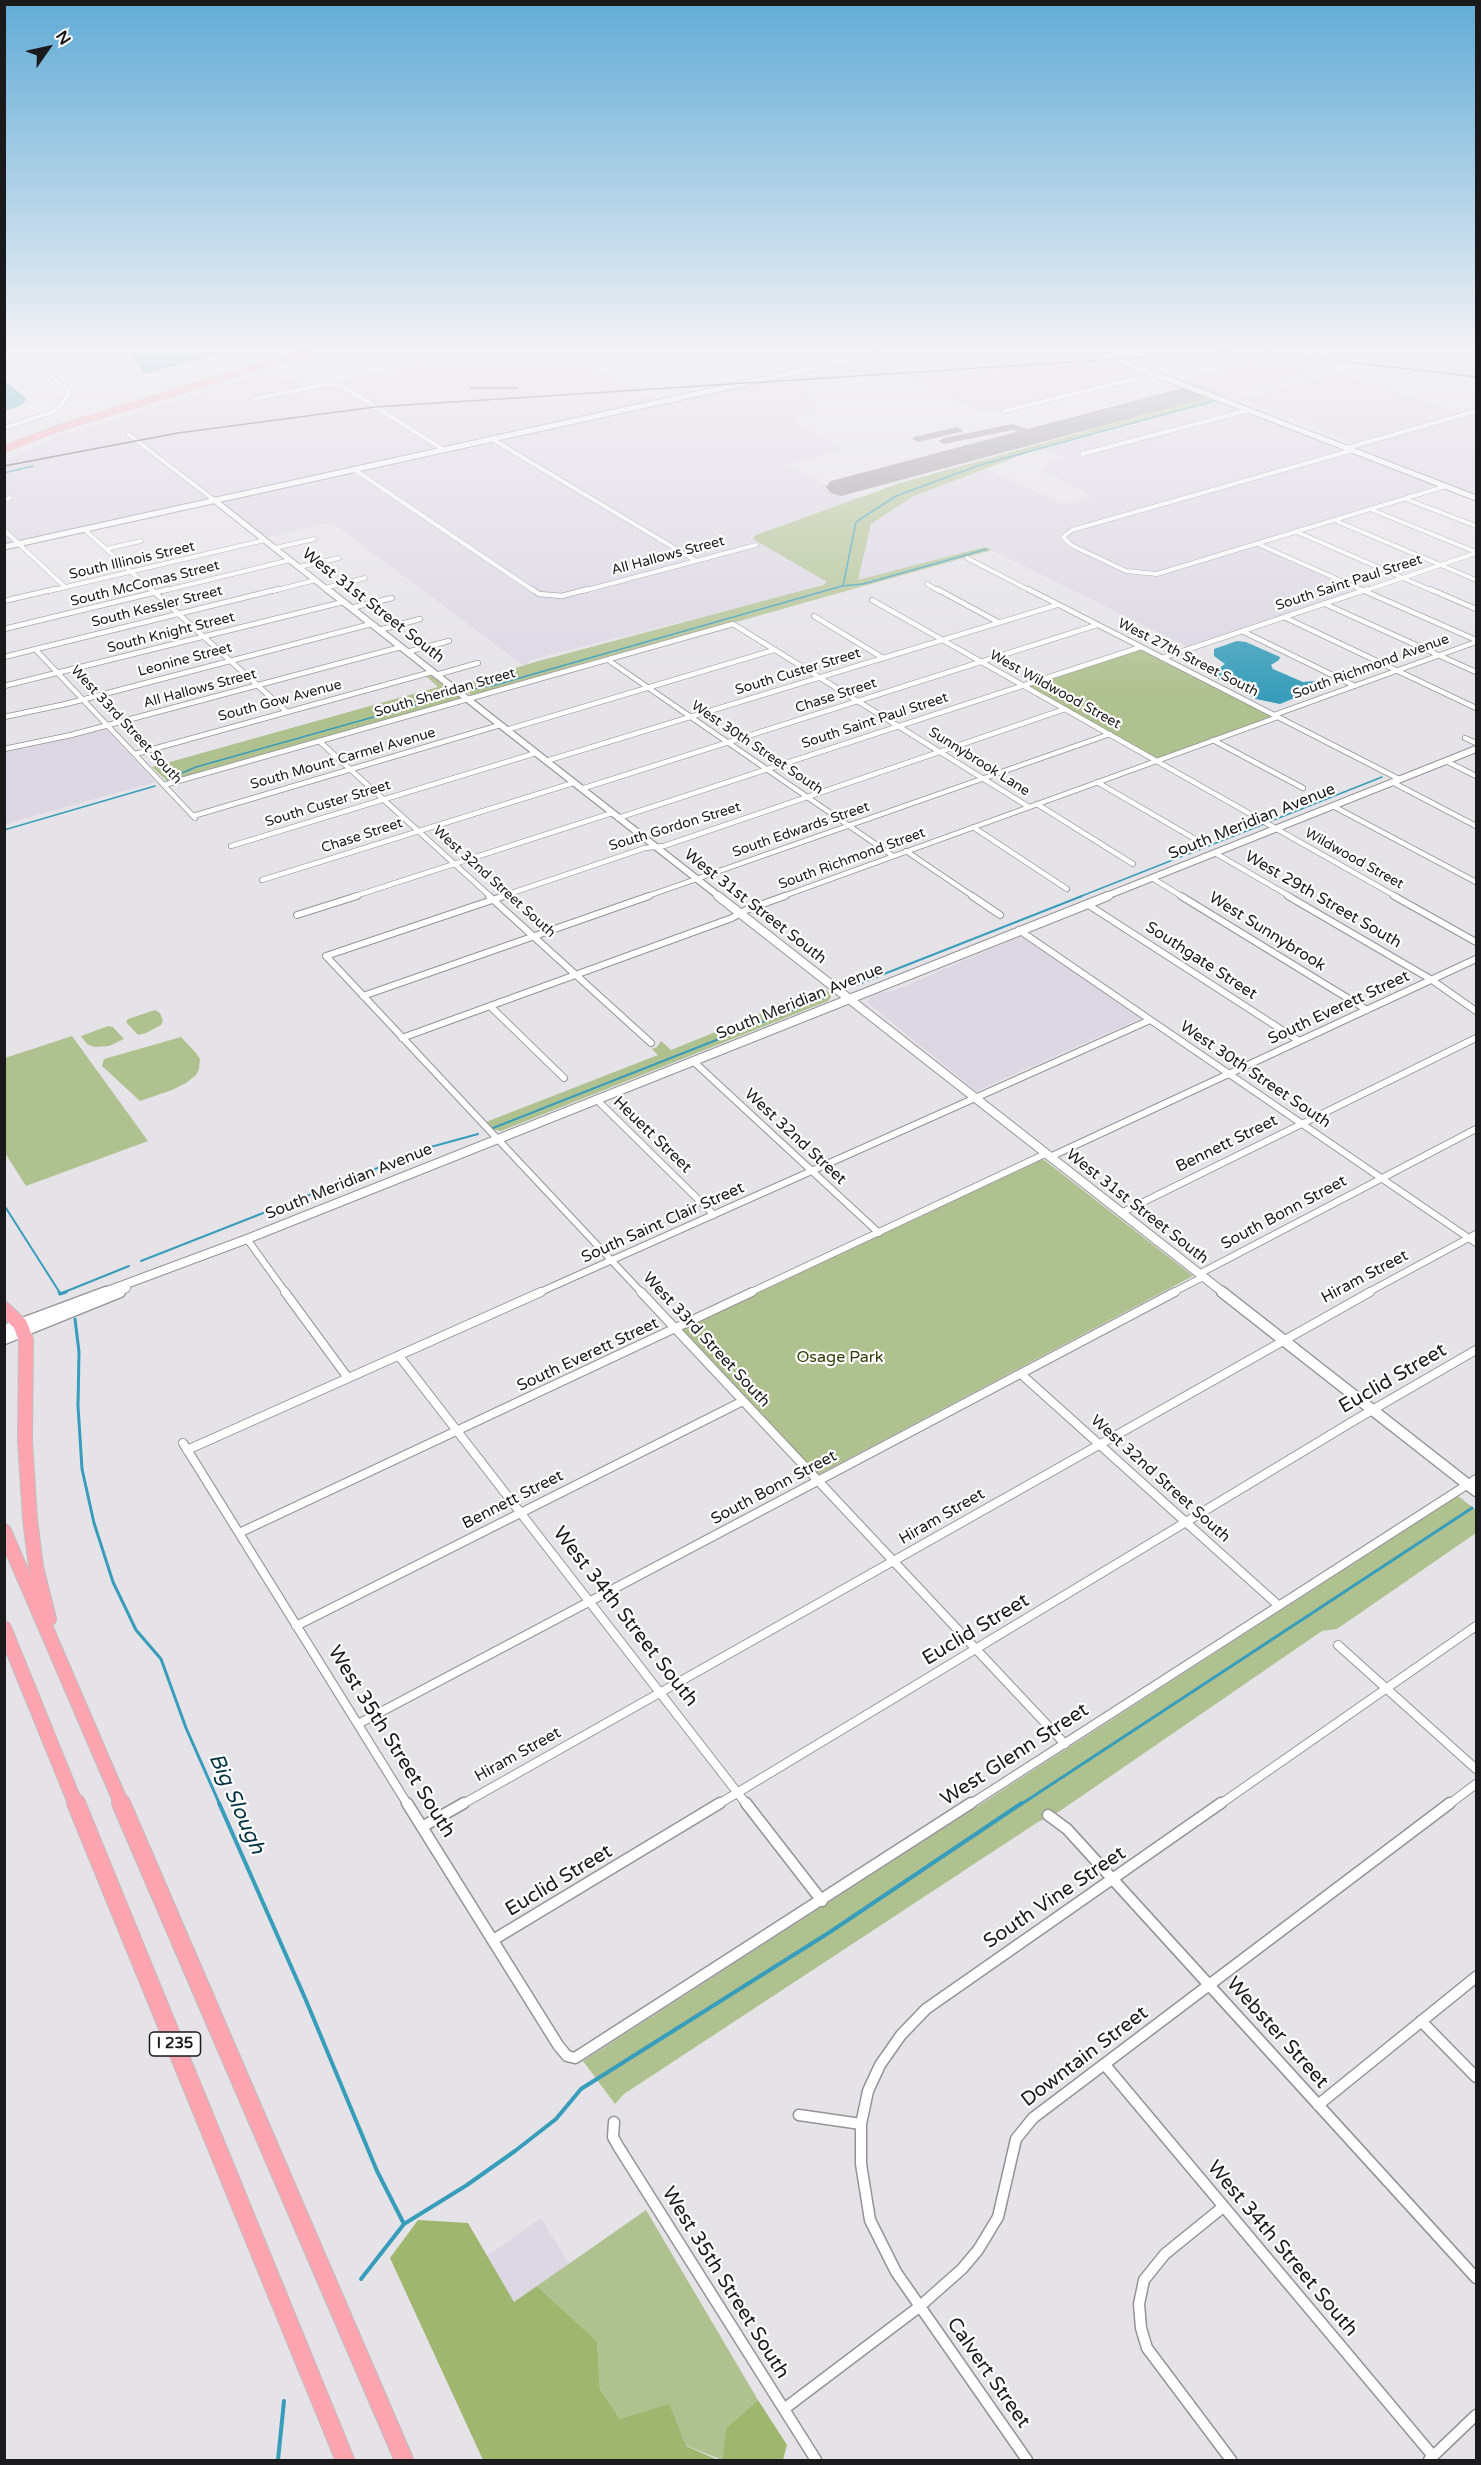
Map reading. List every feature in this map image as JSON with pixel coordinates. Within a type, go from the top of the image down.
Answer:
[{"type":"highway","points":[[4,1309],[22,1328],[30,1519],[36,1567],[58,1654]]},
{"type":"highway","name":"I 235","points":[[4,1531],[404,2460]]},
{"type":"highway","name":"I 235","points":[[7,1636],[345,2460]]},
{"type":"street","name":"West 31st Street South","points":[[170,467],[1476,1491]]},
{"type":"street","points":[[4,547],[368,467]]},
{"type":"street","points":[[538,467],[696,561]]},
{"type":"street","points":[[1293,467],[1072,530],[1063,537],[1071,545],[1126,571],[1146,574],[1163,573],[1446,486]]},
{"type":"street","points":[[1397,467],[1476,498]]},
{"type":"street","name":"All Hallows Street","points":[[355,470],[531,590],[551,596],[570,594],[756,546]]},
{"type":"street","points":[[4,500],[10,498]]},
{"type":"street","points":[[1406,498],[1476,526]]},
{"type":"street","points":[[1370,509],[1476,553]]},
{"type":"street","points":[[1334,520],[1476,580]]},
{"type":"street","points":[[84,529],[287,712]]},
{"type":"street","points":[[4,530],[65,587]]},
{"type":"street","points":[[1297,532],[1476,609]]},
{"type":"street","points":[[275,548],[314,539]]},
{"type":"street","name":"South Illinois Street","points":[[4,601],[265,540]]},
{"type":"street","points":[[106,549],[141,541]]},
{"type":"street","points":[[1258,544],[1476,641]]},
{"type":"street","name":"South Saint Paul Street","points":[[1162,658],[1476,553]]},
{"type":"street","points":[[299,567],[339,558]]},
{"type":"street","name":"West 27th Street South","points":[[967,558],[1276,716],[1476,826]]},
{"type":"street","name":"South McComas Street","points":[[4,628],[290,560]]},
{"type":"street","points":[[325,588],[365,578]]},
{"type":"street","name":"South Kessler Street","points":[[4,657],[316,580]]},
{"type":"street","points":[[927,584],[998,622]]},
{"type":"street","points":[[351,608],[392,598]]},
{"type":"street","name":"West Wildwood Street","points":[[872,600],[1157,761]]},
{"type":"street","name":"South Knight Street","points":[[4,686],[343,602]]},
{"type":"street","name":"South Custer Street","points":[[546,761],[1056,604]]},
{"type":"street","points":[[1325,604],[1476,672]]},
{"type":"street","points":[[814,616],[883,658]]},
{"type":"street","points":[[1284,617],[1476,708]]},
{"type":"street","points":[[379,630],[420,619]]},
{"type":"street","name":"Leonine Street","points":[[4,717],[83,699],[371,624]]},
{"type":"street","name":"Sunnybrook Lane","points":[[733,624],[1029,807]]},
{"type":"street","name":"South Sheridan Street","points":[[164,785],[733,624]]},
{"type":"street","name":"Chase Street","points":[[581,789],[1097,625]]},
{"type":"street","points":[[1242,631],[1355,686]]},
{"type":"street","points":[[407,652],[450,641]]},
{"type":"street","name":"South Richmond Avenue","points":[[1276,716],[1476,641]]},
{"type":"street","name":"All Hallows Street","points":[[4,749],[108,726],[401,647]]},
{"type":"street","name":"South Saint Paul Street","points":[[297,915],[767,769],[1141,647]]},
{"type":"street","name":"West 33rd Street South","points":[[36,650],[195,818]]},
{"type":"street","name":"South Mount Carmel Avenue","points":[[195,818],[351,770],[648,688],[774,650]]},
{"type":"street","name":"West 30th Street South","points":[[608,660],[893,856]]},
{"type":"street","name":"South Gow Avenue","points":[[135,754],[478,663]]},
{"type":"street","name":"South Gordon Street","points":[[326,956],[1065,709]]},
{"type":"street","name":"South Richmond Street","points":[[402,1038],[1276,716]]},
{"type":"street","name":"South Edwards Street","points":[[363,996],[1110,734]]},
{"type":"street","points":[[1465,738],[1476,743]]},
{"type":"street","points":[[1214,740],[1303,788]]},
{"type":"street","name":"West 32nd Street South","points":[[319,741],[651,1042]]},
{"type":"street","name":"South Meridian Avenue","points":[[4,1339],[22,1328],[113,1296],[135,1282],[1476,749]]},
{"type":"street","name":"South Custer Street","points":[[231,846],[536,753]]},
{"type":"street","name":"Wildwood Street","points":[[1157,761],[1476,942]]},
{"type":"street","points":[[1446,761],[1476,776]]},
{"type":"street","points":[[1097,782],[1195,839]]},
{"type":"street","name":"Chase Street","points":[[262,880],[573,783]]},
{"type":"street","name":"Sunnybrook Lane","points":[[1037,804],[1133,864]]},
{"type":"street","points":[[1333,806],[1476,882]]},
{"type":"street","points":[[973,827],[1068,889]]},
{"type":"street","points":[[906,851],[1000,915]]},
{"type":"street","name":"West 29th Street South","points":[[1215,853],[1432,980],[1476,1011]]},
{"type":"street","name":"West Sunnybrook","points":[[1152,878],[1367,1010]]},
{"type":"street","name":"Southgate Street","points":[[1087,904],[1299,1041]]},
{"type":"street","name":"West 30th Street South","points":[[1019,930],[1382,1179],[1474,1238]]},
{"type":"street","name":"West 33rd Street South","points":[[326,956],[1065,1743]]},
{"type":"street","name":"South Everett Street","points":[[239,1533],[879,1233],[1230,1074],[1476,959]]},
{"type":"street","points":[[490,1006],[564,1078]]},
{"type":"street","name":"South Saint Clair Street","points":[[185,1447],[399,1356],[1150,1020]]},
{"type":"street","name":"Bennett Street","points":[[1121,1213],[1476,1038]]},
{"type":"street","name":"West 32nd Street","points":[[693,1060],[879,1233]]},
{"type":"street","name":"Heuett Street","points":[[596,1099],[714,1215]]},
{"type":"street","name":"South Bonn Street","points":[[358,1724],[1021,1374],[1476,1129]]},
{"type":"street","name":"Hiram Street","points":[[422,1827],[1283,1340],[1474,1238]]},
{"type":"street","points":[[247,1239],[348,1378]]},
{"type":"street","name":"South Meridian Avenue","points":[[4,1330],[22,1328]]},
{"type":"street","name":"Euclid Street","points":[[493,1940],[976,1648],[1476,1350]]},
{"type":"street","name":"West 34th Street South","points":[[399,1356],[822,1901]]},
{"type":"street","name":"West 32nd Street South","points":[[1021,1374],[1278,1605]]},
{"type":"street","name":"Bennett Street","points":[[296,1626],[743,1401]]},
{"type":"street","name":"West 35th Street South","points":[[185,1447],[563,2052],[571,2058]]},
{"type":"street","name":"West Glenn Street","points":[[571,2058],[579,2056],[822,1901],[1476,1479]]},
{"type":"street","name":"South Vine Street","points":[[919,2307],[886,2255],[870,2220],[861,2164],[861,2124],[865,2101],[876,2073],[891,2048],[926,2009],[1476,1626]]},
{"type":"street","points":[[1338,1646],[1476,1769]]},
{"type":"street","name":"Downtain Street","points":[[784,2409],[919,2307],[962,2269],[994,2225],[1002,2208],[1016,2139],[1020,2132],[1049,2104],[1476,1784]]},
{"type":"street","name":"Webster Street","points":[[1048,1815],[1067,1829],[1476,2278]]},
{"type":"street","points":[[1318,2105],[1476,1977]]},
{"type":"street","points":[[1421,2021],[1476,2077]]},
{"type":"street","name":"West 34th Street South","points":[[1104,2065],[1431,2458]]},
{"type":"street","points":[[799,2115],[861,2124]]},
{"type":"street","name":"West 35th Street South","points":[[614,2122],[613,2137],[618,2146],[816,2460]]},
{"type":"street","points":[[1223,2207],[1165,2254],[1144,2280],[1139,2304],[1141,2328],[1148,2348],[1169,2380],[1232,2460]]},
{"type":"street","name":"Calvert Street","points":[[919,2307],[1027,2460]]},
{"type":"street","points":[[1431,2458],[1476,2415]]},
{"type":"shaded area","points":[[4,467],[791,467],[856,499],[757,535],[753,539],[828,582],[789,595],[529,660],[526,667],[331,522],[267,537],[214,501],[5,547]]},
{"type":"shaded area","points":[[1047,467],[1476,467],[1476,498],[1446,486],[1259,544],[1364,590],[1190,648],[985,547],[858,581],[871,524],[912,497],[987,469],[1063,504],[1092,496],[1045,471]]},
{"type":"shaded area","points":[[106,729],[155,782],[5,824],[5,751]]},
{"type":"shaded area","points":[[1021,936],[1141,1018],[976,1091],[867,1002],[879,993],[896,990]]},
{"type":"shaded area","points":[[541,2218],[569,2264],[514,2303],[487,2256]]},
{"type":"green space","points":[[957,467],[990,467],[912,497],[871,524],[858,580],[985,547],[992,550],[473,696],[458,686],[535,662],[823,585],[827,582],[753,539],[756,535],[900,483]]},
{"type":"green space","points":[[1141,647],[1278,717],[1157,761],[1023,685]]},
{"type":"green space","points":[[425,675],[431,676],[459,697],[458,700],[168,782],[152,767],[438,687]]},
{"type":"green space","points":[[824,988],[830,993],[831,997],[828,1001],[501,1131],[494,1130],[486,1122],[658,1055],[652,1049],[657,1047],[661,1041],[671,1050]]},
{"type":"green space","points":[[155,1010],[160,1013],[163,1021],[161,1025],[146,1033],[138,1035],[126,1022],[128,1019]]},
{"type":"green space","points":[[108,1026],[113,1027],[124,1039],[109,1046],[94,1047],[87,1044],[81,1036]]},
{"type":"green space","points":[[72,1036],[148,1141],[26,1186],[5,1153],[5,1058]]},
{"type":"green space","points":[[181,1037],[200,1059],[199,1069],[196,1075],[186,1083],[172,1090],[140,1101],[102,1066],[104,1059]]},
{"type":"green space","name":"Osage Park","points":[[1043,1159],[1193,1276],[818,1475],[681,1329]]},
{"type":"green space","points":[[1458,1496],[1476,1510],[1476,1533],[1337,1629],[1322,1631],[1057,1813],[1038,1822],[624,2094],[615,2104],[583,2061]]},
{"type":"green space","points":[[646,2210],[758,2400],[726,2428],[722,2460],[620,2419],[600,2389],[597,2341],[537,2286]]},
{"type":"green space","points":[[418,2220],[468,2223],[514,2302],[537,2286],[597,2341],[600,2389],[620,2419],[669,2404],[686,2446],[718,2460],[483,2460],[390,2258]]},
{"type":"green space","points":[[758,2400],[787,2445],[783,2460],[722,2460],[726,2428]]},
{"type":"water","points":[[1237,641],[1246,642],[1280,657],[1271,665],[1273,669],[1303,682],[1324,680],[1329,684],[1280,704],[1256,699],[1213,676],[1212,673],[1225,664],[1214,656],[1214,649]]},
{"type":"waterway","points":[[4,473],[29,467]]},
{"type":"waterway","points":[[843,586],[856,522],[896,496],[974,467]]},
{"type":"waterway","points":[[843,586],[863,584],[987,549]]},
{"type":"waterway","points":[[473,689],[495,685],[843,586]]},
{"type":"waterway","points":[[168,779],[196,767],[448,696]]},
{"type":"waterway","points":[[1271,821],[1382,777]]},
{"type":"waterway","points":[[4,830],[155,786]]},
{"type":"waterway","points":[[1079,897],[1264,824]]},
{"type":"waterway","points":[[856,985],[1082,896]]},
{"type":"waterway","points":[[493,1128],[823,998]]},
{"type":"waterway","points":[[427,1148],[478,1134]]},
{"type":"waterway","points":[[141,1261],[393,1162]]},
{"type":"waterway","points":[[4,1205],[60,1293]]},
{"type":"waterway","points":[[62,1293],[129,1266]]},
{"type":"waterway","name":"Big Slough","points":[[59,1292],[60,1294],[66,1292]]},
{"type":"waterway","name":"Big Slough","points":[[75,1319],[79,1352],[78,1406],[82,1469],[94,1523],[113,1582],[136,1630],[161,1659],[186,1728],[220,1805]]},
{"type":"waterway","points":[[1020,1805],[1472,1508]]},
{"type":"waterway","name":"Big Slough","points":[[219,1803],[305,1998],[377,2171],[404,2224]]},
{"type":"waterway","points":[[404,2224],[467,2185],[515,2151],[556,2119],[581,2089],[830,1932],[1022,1803]]},
{"type":"waterway","name":"Big Slough","points":[[361,2279],[404,2224]]},
{"type":"waterway","name":"Big Slough","points":[[278,2460],[284,2401]]},
{"type":"runway","points":[[841,487],[916,467]]}]
